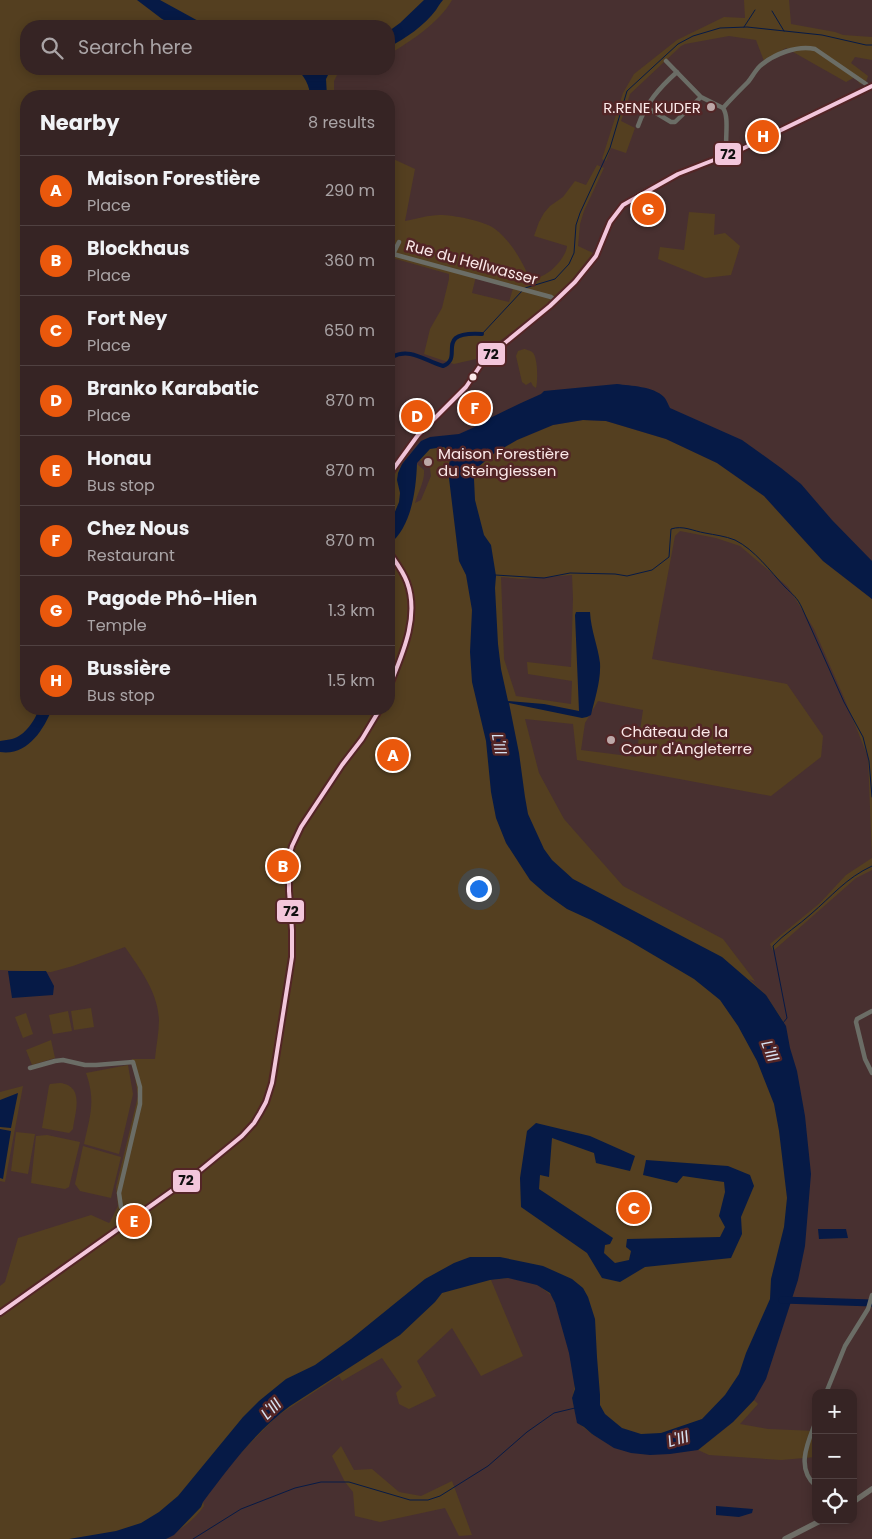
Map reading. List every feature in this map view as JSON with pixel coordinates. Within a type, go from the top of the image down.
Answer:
[{"type":"main road","points":[[395,467],[418,435],[466,387],[484,360],[568,290],[592,262],[600,248],[610,222],[623,205],[678,174],[742,149],[870,86]]},
{"type":"main road","points":[[395,563],[406,582],[411,599],[412,616],[409,631],[395,670]]},
{"type":"main road","points":[[0,1313],[198,1174],[242,1136],[254,1123],[266,1102],[272,1083],[292,957],[288,874],[292,846],[302,827],[342,765],[362,740],[377,715]]},
{"type":"main road","points":[[857,1499],[872,1489]]},
{"type":"main road","points":[[785,1539],[814,1524]]},
{"type":"street","points":[[724,108],[764,64],[785,52],[797,48],[815,49],[870,86]]},
{"type":"street","points":[[666,60],[701,97],[724,108],[726,114],[725,146],[727,154]]},
{"type":"street","points":[[638,126],[646,107],[658,91],[677,72]]},
{"type":"street","points":[[646,107],[673,123],[701,97]]},
{"type":"street","name":"Rue du Hellwasser","points":[[395,249],[399,242]]},
{"type":"street","name":"Rue du Hellwasser","points":[[395,255],[551,297],[556,301]]},
{"type":"street","points":[[872,1011],[856,1018],[856,1022],[866,1059],[872,1073]]},
{"type":"street","points":[[30,1068],[55,1060],[86,1065],[133,1062],[140,1087],[140,1104],[119,1193],[122,1207],[130,1220]]},
{"type":"street","points":[[828,1389],[845,1346],[869,1304],[872,1294]]},
{"type":"street","points":[[812,1433],[804,1456],[806,1474],[812,1481]]},
{"type":"shaded area","points":[[0,0],[452,0],[432,24],[395,50],[395,20],[20,20],[20,75],[337,75],[334,81],[334,90],[20,90],[20,715],[395,715],[395,474],[399,466],[409,458],[424,470],[415,503],[421,500],[431,476],[430,468],[414,455],[431,438],[483,463],[493,454],[517,440],[553,425],[583,420],[606,421],[666,439],[717,463],[764,496],[823,561],[872,599],[872,858],[868,757],[845,700],[814,629],[788,587],[740,546],[716,538],[680,531],[675,536],[652,659],[787,684],[823,736],[821,757],[771,796],[577,760],[573,724],[525,719],[539,773],[564,819],[623,886],[723,939],[755,981],[749,979],[766,995],[784,1022],[765,1037],[795,1169],[770,1319],[719,1412],[652,1441],[603,1422],[593,1435],[578,1423],[572,1399],[575,1384],[567,1337],[552,1296],[538,1285],[530,1282],[509,1278],[491,1280],[523,1356],[481,1376],[452,1328],[417,1361],[436,1396],[409,1409],[399,1404],[396,1393],[402,1387],[382,1358],[342,1381],[339,1376],[277,1416],[231,1463],[203,1501],[204,1506],[196,1516],[166,1539],[0,1539],[0,1286],[5,1282],[18,1238],[91,1215],[110,1222],[118,1206],[116,1187],[138,1096],[132,1059],[155,1059],[159,1030],[158,1010],[152,990],[125,947],[51,972],[0,970]],"holes":[[[572,575],[571,667],[527,662],[528,674],[572,681],[571,704],[516,696],[504,659],[501,577],[522,579]],[[598,701],[643,710],[636,757],[581,750],[585,723]]]},
{"type":"shaded area","points":[[744,0],[789,0],[791,24],[843,35],[872,37],[872,60],[855,57],[851,63],[868,76],[866,82],[860,84],[855,77],[846,82],[786,48],[764,61],[756,40],[729,36],[685,44],[630,94],[621,121],[635,128],[626,153],[611,148],[606,161],[602,159],[623,93],[634,74],[677,40],[724,17],[745,18]]},
{"type":"shaded area","points":[[395,160],[415,169],[405,221],[446,215],[484,223],[495,229],[511,245],[520,258],[530,279],[542,276],[554,268],[564,255],[567,246],[534,236],[544,213],[563,197],[575,181],[586,185],[597,165],[604,168],[580,224],[578,246],[593,253],[559,296],[555,296],[549,304],[476,359],[454,364],[424,354],[430,329],[442,308],[449,274],[395,259]],"holes":[[[476,276],[514,285],[509,302],[472,293]]]},
{"type":"shaded area","points":[[689,212],[715,214],[714,235],[725,233],[740,246],[731,275],[705,278],[658,259],[660,247],[684,250]]},
{"type":"shaded area","points":[[524,349],[534,354],[537,375],[536,388],[531,382],[526,385],[522,382],[516,356],[518,351]]},
{"type":"shaded area","points":[[872,858],[872,870],[856,878],[773,951],[770,944],[820,903],[846,875]]},
{"type":"shaded area","points":[[91,1008],[94,1027],[74,1030],[71,1011]]},
{"type":"shaded area","points":[[68,1011],[72,1031],[53,1034],[49,1015]]},
{"type":"shaded area","points":[[26,1013],[33,1034],[23,1038],[15,1017]]},
{"type":"shaded area","points":[[51,1040],[55,1058],[32,1065],[26,1050]]},
{"type":"shaded area","points":[[128,1065],[133,1094],[119,1154],[84,1144],[90,1117],[91,1100],[86,1073]]},
{"type":"shaded area","points":[[60,1083],[68,1085],[76,1094],[77,1101],[73,1129],[69,1133],[42,1128],[49,1086],[50,1084]]},
{"type":"shaded area","points":[[23,1086],[5,1182],[0,1181],[0,1092]]},
{"type":"shaded area","points":[[16,1132],[35,1134],[28,1174],[11,1171]]},
{"type":"shaded area","points":[[47,1135],[80,1142],[69,1187],[65,1189],[31,1183],[36,1136]]},
{"type":"shaded area","points":[[83,1146],[121,1157],[111,1198],[80,1191],[75,1184]]},
{"type":"shaded area","points":[[754,1400],[758,1404],[740,1424],[768,1429],[812,1431],[812,1457],[781,1460],[709,1455],[698,1450],[733,1422]]},
{"type":"shaded area","points":[[341,1446],[354,1470],[372,1469],[399,1492],[421,1496],[452,1481],[472,1535],[459,1536],[445,1508],[380,1522],[355,1516],[353,1492],[345,1482],[332,1456]]},
{"type":"water","points":[[137,0],[160,0],[197,20],[164,20]]},
{"type":"water","points":[[424,0],[443,0],[431,16],[420,26],[395,44],[395,27]]},
{"type":"water","points":[[303,75],[328,75],[326,79],[327,90],[309,90]]},
{"type":"water","name":"L'Ill","points":[[617,384],[642,387],[659,393],[664,397],[670,408],[742,440],[781,468],[801,484],[832,520],[872,561],[872,599],[823,561],[764,496],[717,463],[666,439],[606,421],[583,420],[553,425],[517,440],[493,454],[477,468],[474,479],[475,500],[484,535],[491,545],[496,576],[498,644],[508,701],[544,704],[579,711],[576,612],[590,612],[599,657],[600,676],[591,715],[582,718],[509,703],[528,814],[544,849],[552,860],[573,879],[722,957],[766,995],[786,1026],[805,1116],[811,1174],[805,1246],[798,1280],[766,1379],[754,1400],[733,1422],[698,1450],[650,1455],[631,1453],[614,1448],[577,1423],[572,1398],[575,1389],[569,1353],[555,1303],[550,1293],[537,1285],[508,1278],[490,1280],[442,1293],[400,1335],[277,1416],[243,1451],[201,1507],[174,1535],[166,1539],[69,1539],[116,1531],[141,1523],[159,1512],[178,1496],[243,1417],[259,1401],[286,1379],[315,1365],[351,1339],[425,1279],[454,1263],[470,1257],[500,1257],[543,1266],[572,1279],[583,1288],[595,1319],[600,1405],[605,1414],[622,1428],[641,1434],[661,1433],[702,1419],[725,1395],[739,1374],[746,1353],[770,1299],[771,1279],[784,1227],[787,1198],[774,1104],[757,1061],[738,1026],[720,1000],[694,979],[628,940],[567,909],[546,894],[530,880],[506,843],[496,818],[491,792],[486,741],[472,682],[470,652],[472,610],[466,575],[459,561],[448,470],[450,458],[444,447],[430,449],[417,463],[414,496],[408,518],[395,539],[395,512],[400,493],[397,480],[398,473],[402,464],[421,441],[430,437],[459,434],[544,391]]},
{"type":"water","points":[[36,715],[49,715],[39,733],[26,746],[10,752],[0,752],[0,741],[21,735]]},
{"type":"water","points":[[8,971],[46,971],[54,986],[53,995],[12,998]]},
{"type":"water","points":[[18,1093],[11,1128],[0,1127],[0,1100]]},
{"type":"water","points":[[536,1123],[590,1136],[635,1156],[630,1171],[596,1163],[594,1153],[552,1138],[549,1177],[540,1175],[539,1189],[613,1238],[610,1244],[605,1245],[604,1253],[615,1263],[629,1260],[631,1251],[626,1247],[627,1239],[720,1237],[725,1227],[719,1216],[725,1192],[724,1182],[683,1176],[677,1183],[643,1175],[646,1160],[728,1166],[750,1175],[754,1186],[741,1217],[742,1234],[731,1258],[645,1267],[620,1282],[602,1278],[587,1253],[521,1207],[520,1178],[527,1131]]},
{"type":"water","points":[[0,1129],[11,1131],[3,1179],[0,1178]]},
{"type":"water","points":[[818,1229],[846,1229],[848,1238],[819,1239]]},
{"type":"water","points":[[716,1506],[753,1509],[752,1513],[739,1517],[716,1515]]},
{"type":"waterway","points":[[744,27],[755,10]]},
{"type":"waterway","points":[[772,11],[784,31]]},
{"type":"waterway","points":[[525,288],[555,279],[569,264],[574,253],[576,225],[580,213],[610,148],[627,91],[678,44],[693,36],[720,28],[747,27],[822,35],[872,45]]},
{"type":"waterway","points":[[482,334],[522,291]]},
{"type":"waterway","points":[[395,356],[405,353],[411,354],[443,366],[449,362],[453,341],[467,334],[482,334]]},
{"type":"waterway","points":[[495,575],[544,578],[570,573],[627,576],[652,570],[669,557],[671,529],[675,528],[684,528],[724,537],[742,544],[762,561],[795,596],[800,604],[844,702],[863,737],[869,761],[872,797]]},
{"type":"waterway","points":[[783,1023],[787,1018],[773,946],[847,882],[872,866]]},
{"type":"waterway","points":[[782,1300],[872,1303]]},
{"type":"waterway","points":[[193,1539],[241,1509],[295,1488],[321,1482],[349,1482],[410,1500],[428,1500],[440,1496],[488,1466],[527,1432],[554,1413],[575,1408]]},
{"type":"transit line","name":"72","points":[[395,467],[418,435],[466,387],[484,360],[550,306],[575,282],[596,256],[610,222],[623,205],[678,174],[742,149],[872,86]]},
{"type":"transit line","name":"72","points":[[395,561],[407,582],[412,609],[408,636],[395,672]]},
{"type":"transit line","name":"72","points":[[0,1313],[197,1173],[242,1136],[254,1123],[266,1102],[272,1083],[292,957],[289,891],[289,857],[292,846],[301,827],[376,715]]},
{"type":"place","name":"R.RENE KUDER","points":[[711,107]]},
{"type":"place","name":"Bussière","points":[[763,136]]},
{"type":"place","name":"Pagode Phô-Hien","points":[[648,209]]},
{"type":"place","name":"Chez Nous","points":[[475,408]]},
{"type":"place","name":"Branko Karabatic","points":[[417,416]]},
{"type":"place","name":"Maison Forestière du Steingiessen","points":[[428,462]]},
{"type":"place","name":"Château de la Cour d'Angleterre","points":[[611,740]]},
{"type":"place","name":"Maison Forestière","points":[[393,755]]},
{"type":"place","name":"Blockhaus","points":[[283,866]]},
{"type":"place","name":"Fort Ney","points":[[634,1208]]},
{"type":"place","name":"Honau","points":[[134,1221]]}]
